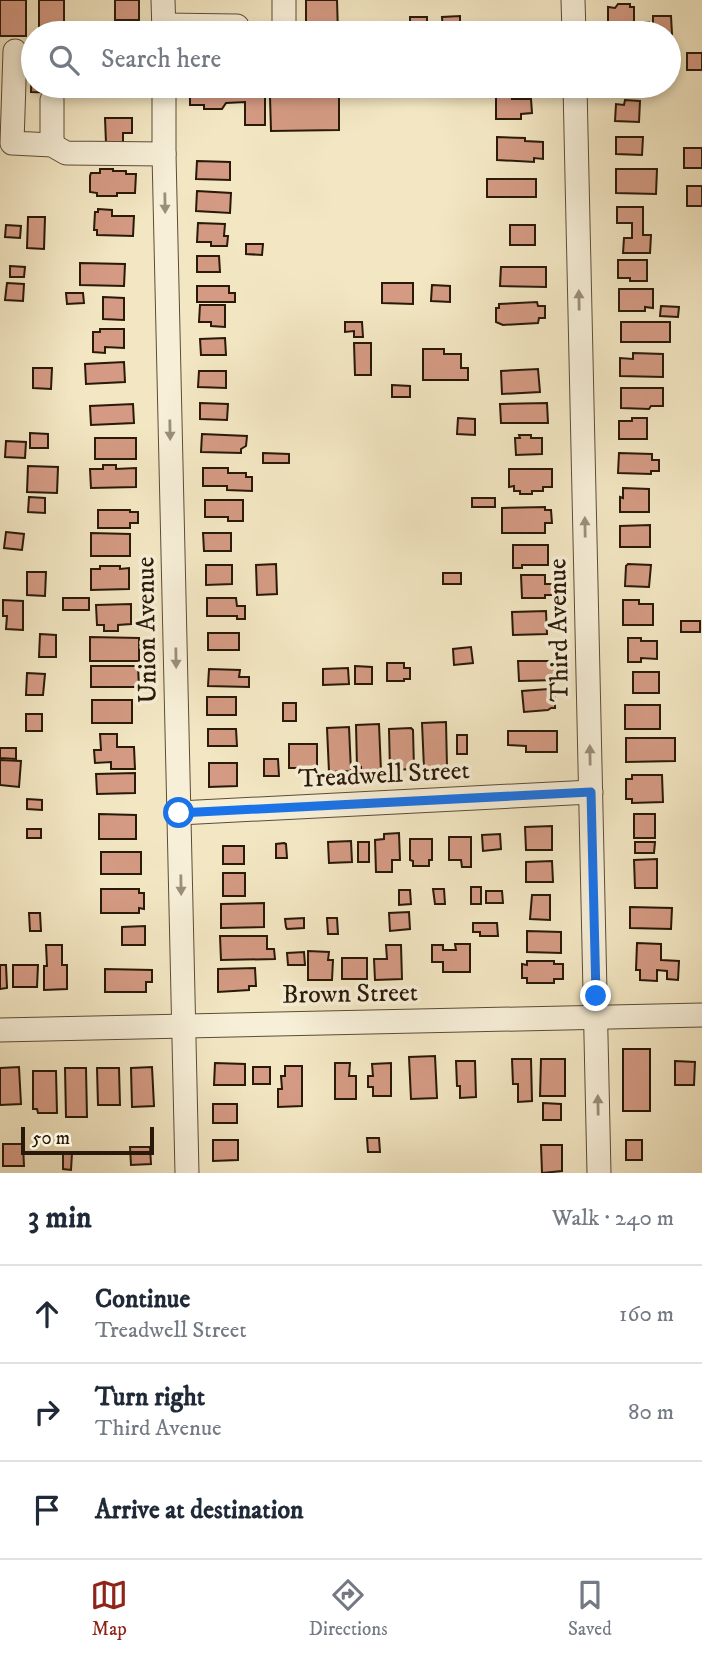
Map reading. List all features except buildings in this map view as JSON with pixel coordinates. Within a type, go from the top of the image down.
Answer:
[{"type":"street","points":[[163,0],[164,21]]},
{"type":"street","points":[[284,0],[284,21]]},
{"type":"street","points":[[573,0],[574,21]]},
{"type":"street","points":[[15,51],[12,143],[52,145],[66,153],[164,154]]},
{"type":"street","name":"Union Avenue","points":[[164,98],[187,1173]]},
{"type":"street","name":"Third Avenue","points":[[575,98],[599,1173]]},
{"type":"street","points":[[52,100],[52,145]]},
{"type":"street","name":"Treadwell Street","points":[[179,813],[591,792]]},
{"type":"street","name":"Brown Street","points":[[0,1030],[702,1015]]},
{"type":"route","points":[[179,813],[591,792],[596,996]]}]
